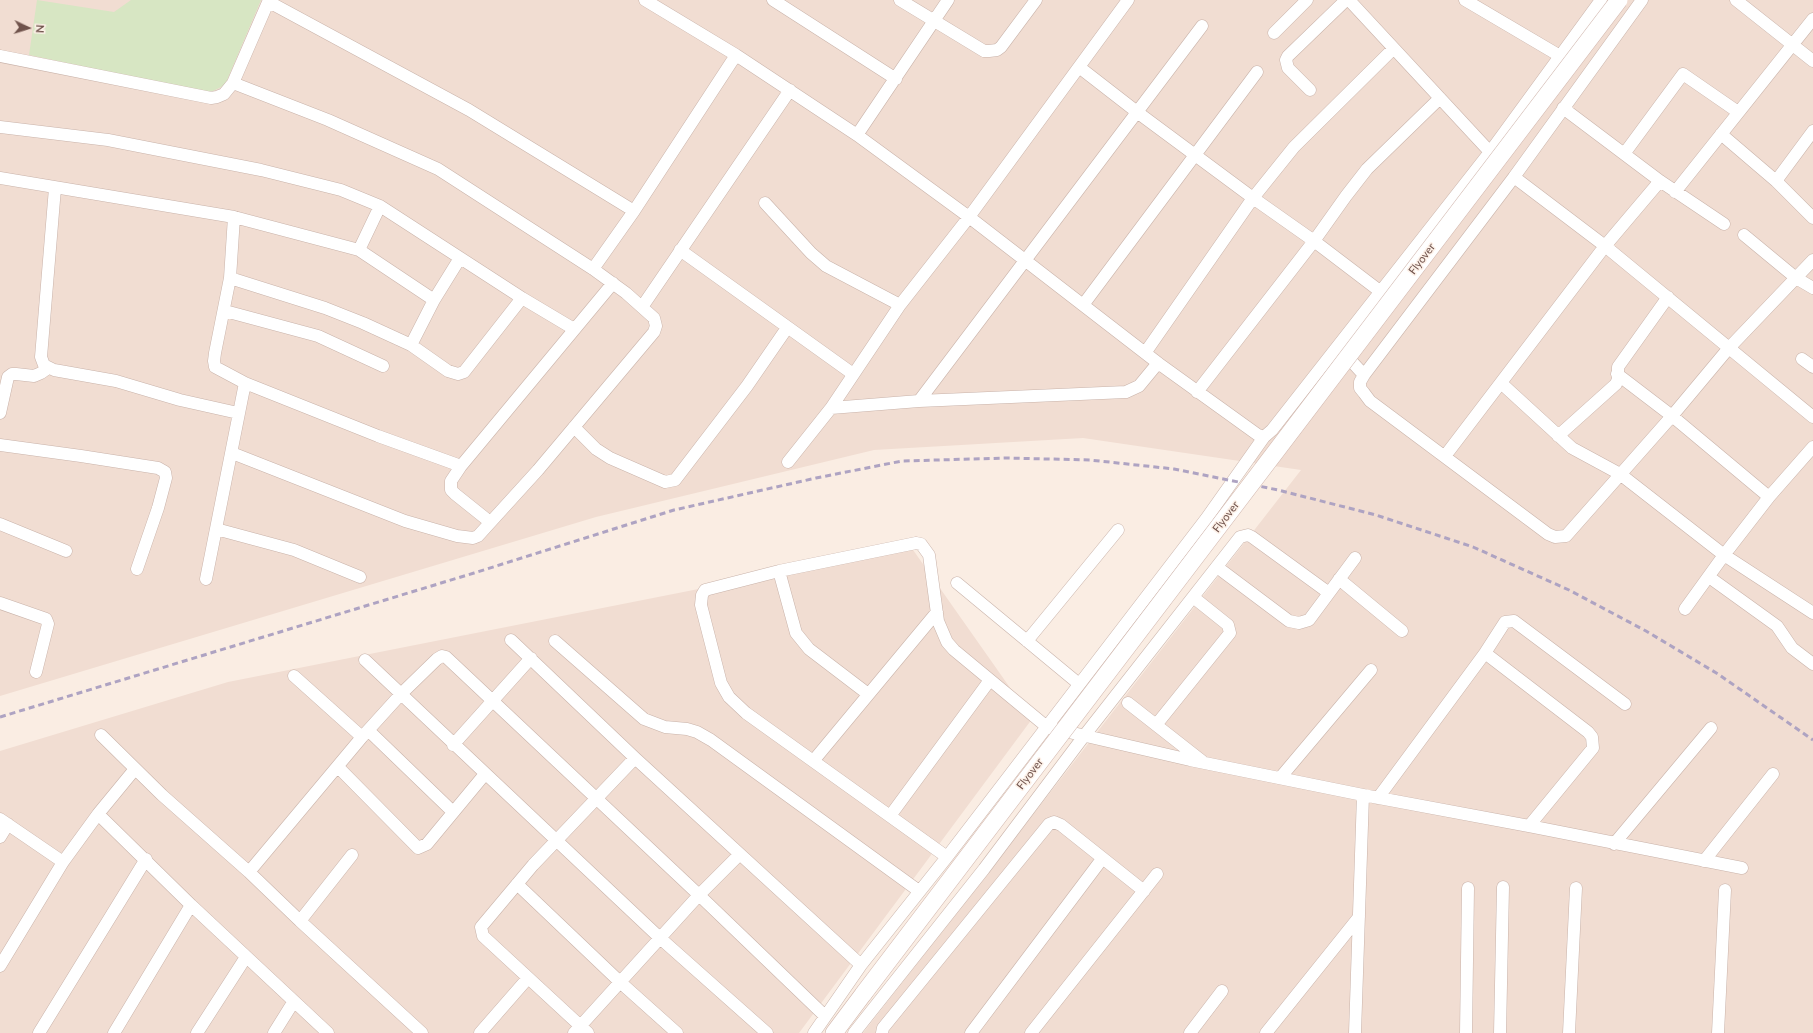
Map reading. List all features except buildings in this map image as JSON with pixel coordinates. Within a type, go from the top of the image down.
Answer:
[{"type":"main road","name":"Flyover","points":[[834,1033],[1619,0]]},
{"type":"street","points":[[645,0],[790,90],[857,135],[969,217],[1197,392],[1258,435],[1264,437]]},
{"type":"street","points":[[774,0],[896,79]]},
{"type":"street","points":[[900,0],[984,51],[997,50],[1001,47],[1036,0]]},
{"type":"street","points":[[857,135],[948,0]]},
{"type":"street","points":[[788,462],[831,408],[900,305],[969,217],[1128,0]]},
{"type":"street","points":[[1274,33],[1308,0]]},
{"type":"street","points":[[1310,90],[1288,68],[1286,60],[1288,56],[1346,0]]},
{"type":"street","points":[[1349,0],[1490,152]]},
{"type":"street","points":[[1465,0],[1560,56]]},
{"type":"street","points":[[814,1033],[824,1016],[861,965],[947,857],[1206,519],[1264,437],[1272,430],[1490,152],[1601,0]]},
{"type":"street","points":[[1642,0],[1514,176],[1364,375],[1360,382],[1360,388],[1370,401],[1548,534],[1555,537],[1566,536],[1573,531],[1728,349],[1813,260]]},
{"type":"street","points":[[1736,0],[1813,61]]},
{"type":"street","points":[[0,56],[211,98],[224,94],[233,83],[269,1],[469,110],[634,211]]},
{"type":"street","points":[[1675,192],[1813,19]]},
{"type":"street","points":[[919,401],[1202,26]]},
{"type":"street","points":[[1145,353],[1253,198],[1294,147],[1393,49]]},
{"type":"street","points":[[593,269],[634,211],[736,56]]},
{"type":"street","points":[[1079,67],[1137,112],[1314,241],[1381,292]]},
{"type":"street","points":[[1083,305],[1257,72]]},
{"type":"street","points":[[1624,154],[1683,74],[1738,112]]},
{"type":"street","points":[[232,452],[367,508],[405,521],[456,536],[466,538],[478,536],[574,427],[654,332],[656,326],[654,318],[613,283],[432,166],[328,120],[233,83]]},
{"type":"street","points":[[642,307],[790,90]]},
{"type":"street","points":[[1197,392],[1314,241],[1367,169],[1440,98]]},
{"type":"street","points":[[1564,108],[1675,192],[1724,224]]},
{"type":"street","points":[[0,127],[108,140],[261,170],[341,190],[380,206],[522,298],[574,329]]},
{"type":"street","points":[[1776,181],[1813,131]]},
{"type":"street","points":[[1721,134],[1776,181],[1813,218]]},
{"type":"street","points":[[1514,176],[1605,246],[1668,297],[1728,349],[1813,417]]},
{"type":"street","points":[[0,178],[234,217],[359,250],[434,300]]},
{"type":"street","points":[[1445,456],[1605,246],[1660,181]]},
{"type":"street","points":[[55,188],[41,357],[44,365],[48,368],[109,380],[180,400],[238,413]]},
{"type":"street","points":[[765,203],[826,266],[900,305]]},
{"type":"street","points":[[359,250],[380,206]]},
{"type":"street","points":[[234,217],[230,278],[225,311],[215,353],[215,367],[245,383],[378,436],[461,466]]},
{"type":"street","points":[[1744,235],[1796,278],[1813,288]]},
{"type":"street","points":[[680,250],[853,374]]},
{"type":"street","points":[[411,345],[434,300],[460,258]]},
{"type":"street","points":[[230,278],[342,314],[411,345],[448,371],[458,374],[464,372],[522,298]]},
{"type":"street","points":[[490,522],[451,490],[451,481],[461,466],[613,283]]},
{"type":"street","points":[[1558,436],[1616,384],[1618,367],[1620,363],[1668,297]]},
{"type":"street","points":[[225,311],[318,336],[383,366]]},
{"type":"street","points":[[574,427],[596,449],[610,458],[665,482],[675,480],[747,386],[787,328]]},
{"type":"street","points":[[1338,346],[1364,375]]},
{"type":"street","points":[[1802,359],[1813,367]]},
{"type":"street","points":[[831,408],[919,401],[1126,392],[1139,386],[1158,362]]},
{"type":"street","points":[[0,413],[8,377],[12,374],[34,376],[48,368]]},
{"type":"street","points":[[1617,374],[1672,416],[1769,497]]},
{"type":"street","points":[[206,579],[245,383]]},
{"type":"street","points":[[1501,383],[1572,448],[1620,474],[1724,555],[1813,613]]},
{"type":"street","points":[[0,445],[158,468],[165,472],[166,478],[158,508],[137,569]]},
{"type":"street","points":[[1685,609],[1769,497],[1813,447]]},
{"type":"street","points":[[0,524],[66,551]]},
{"type":"street","points":[[216,529],[294,550],[360,577]]},
{"type":"street","points":[[1027,641],[1118,530]]},
{"type":"street","points":[[854,1033],[984,869],[1084,736],[1240,537],[1248,535],[1329,593]]},
{"type":"street","points":[[947,857],[814,760],[746,713],[729,697],[721,683],[701,605],[702,595],[705,590],[779,571],[916,543],[921,544],[929,555],[938,621],[947,642],[954,650],[1047,727],[1204,763],[1742,868]]},
{"type":"street","points":[[1217,567],[1293,623],[1303,623],[1309,620],[1355,558]]},
{"type":"street","points":[[779,571],[796,633],[809,649],[868,694]]},
{"type":"street","points":[[1709,577],[1777,626],[1792,648],[1813,664]]},
{"type":"street","points":[[1339,579],[1402,631]]},
{"type":"street","points":[[957,583],[1079,684]]},
{"type":"street","points":[[1156,725],[1230,633],[1228,625],[1194,597]]},
{"type":"street","points":[[0,603],[44,617],[47,621],[36,672]]},
{"type":"street","points":[[814,760],[937,612]]},
{"type":"street","points":[[1378,798],[1485,653],[1505,622],[1514,621],[1625,704]]},
{"type":"street","points":[[511,640],[739,855],[861,965]]},
{"type":"street","points":[[555,641],[644,719],[665,727],[687,729],[697,732],[711,740],[919,891]]},
{"type":"street","points":[[1485,653],[1588,732],[1592,737],[1592,748],[1530,826]]},
{"type":"street","points":[[249,872],[365,734],[401,694],[442,656],[450,658],[824,1016]]},
{"type":"street","points":[[453,744],[531,658]]},
{"type":"street","points":[[365,660],[660,938],[767,1033]]},
{"type":"street","points":[[1280,778],[1371,670]]},
{"type":"street","points":[[294,676],[365,734],[453,812]]},
{"type":"street","points":[[890,816],[990,680]]},
{"type":"street","points":[[1128,703],[1204,763]]},
{"type":"street","points":[[1614,844],[1711,728]]},
{"type":"street","points":[[101,735],[135,769],[249,872],[422,1033]]},
{"type":"street","points":[[635,758],[517,884],[481,927],[483,936],[581,1031],[620,982],[699,895],[739,855]]},
{"type":"street","points":[[338,767],[418,848],[427,844],[485,774]]},
{"type":"street","points":[[0,966],[63,862],[98,814],[135,769]]},
{"type":"street","points":[[1704,861],[1773,774]]},
{"type":"street","points":[[1355,1033],[1363,795]]},
{"type":"street","points":[[98,814],[146,859],[191,905],[328,1033]]},
{"type":"street","points":[[0,837],[4,822],[63,862]]},
{"type":"street","points":[[882,1033],[883,1028],[1049,824],[1054,822],[1061,825],[1144,891]]},
{"type":"street","points":[[300,921],[352,855]]},
{"type":"street","points":[[39,1033],[146,859]]},
{"type":"street","points":[[971,1033],[1102,859]]},
{"type":"street","points":[[1031,1033],[1157,874]]},
{"type":"street","points":[[517,884],[620,982],[677,1033]]},
{"type":"street","points":[[1500,1033],[1503,887]]},
{"type":"street","points":[[1466,1033],[1468,888]]},
{"type":"street","points":[[1569,1033],[1576,888]]},
{"type":"street","points":[[1718,1033],[1724,890]]},
{"type":"street","points":[[114,1033],[191,905]]},
{"type":"street","points":[[1266,1033],[1359,917]]},
{"type":"street","points":[[197,1033],[246,957]]},
{"type":"street","points":[[480,1033],[528,978]]},
{"type":"street","points":[[1190,1033],[1222,992]]},
{"type":"street","points":[[274,1033],[294,1001]]},
{"type":"shaded area","points":[[0,0],[1813,0],[1813,1033],[863,1033],[1301,470],[1083,438],[874,450],[596,517],[0,696]]},
{"type":"shaded area","points":[[911,547],[1032,719],[799,1033],[0,1033],[0,751],[228,682]]},
{"type":"green space","points":[[37,0],[114,12],[131,0],[261,0],[225,85],[209,93],[29,55]]},
{"type":"railway","points":[[0,717],[474,573],[674,510],[816,478],[902,461],[1007,458],[1090,460],[1174,469],[1278,490],[1376,515],[1473,547],[1569,590],[1646,631],[1718,674],[1813,740]]}]
